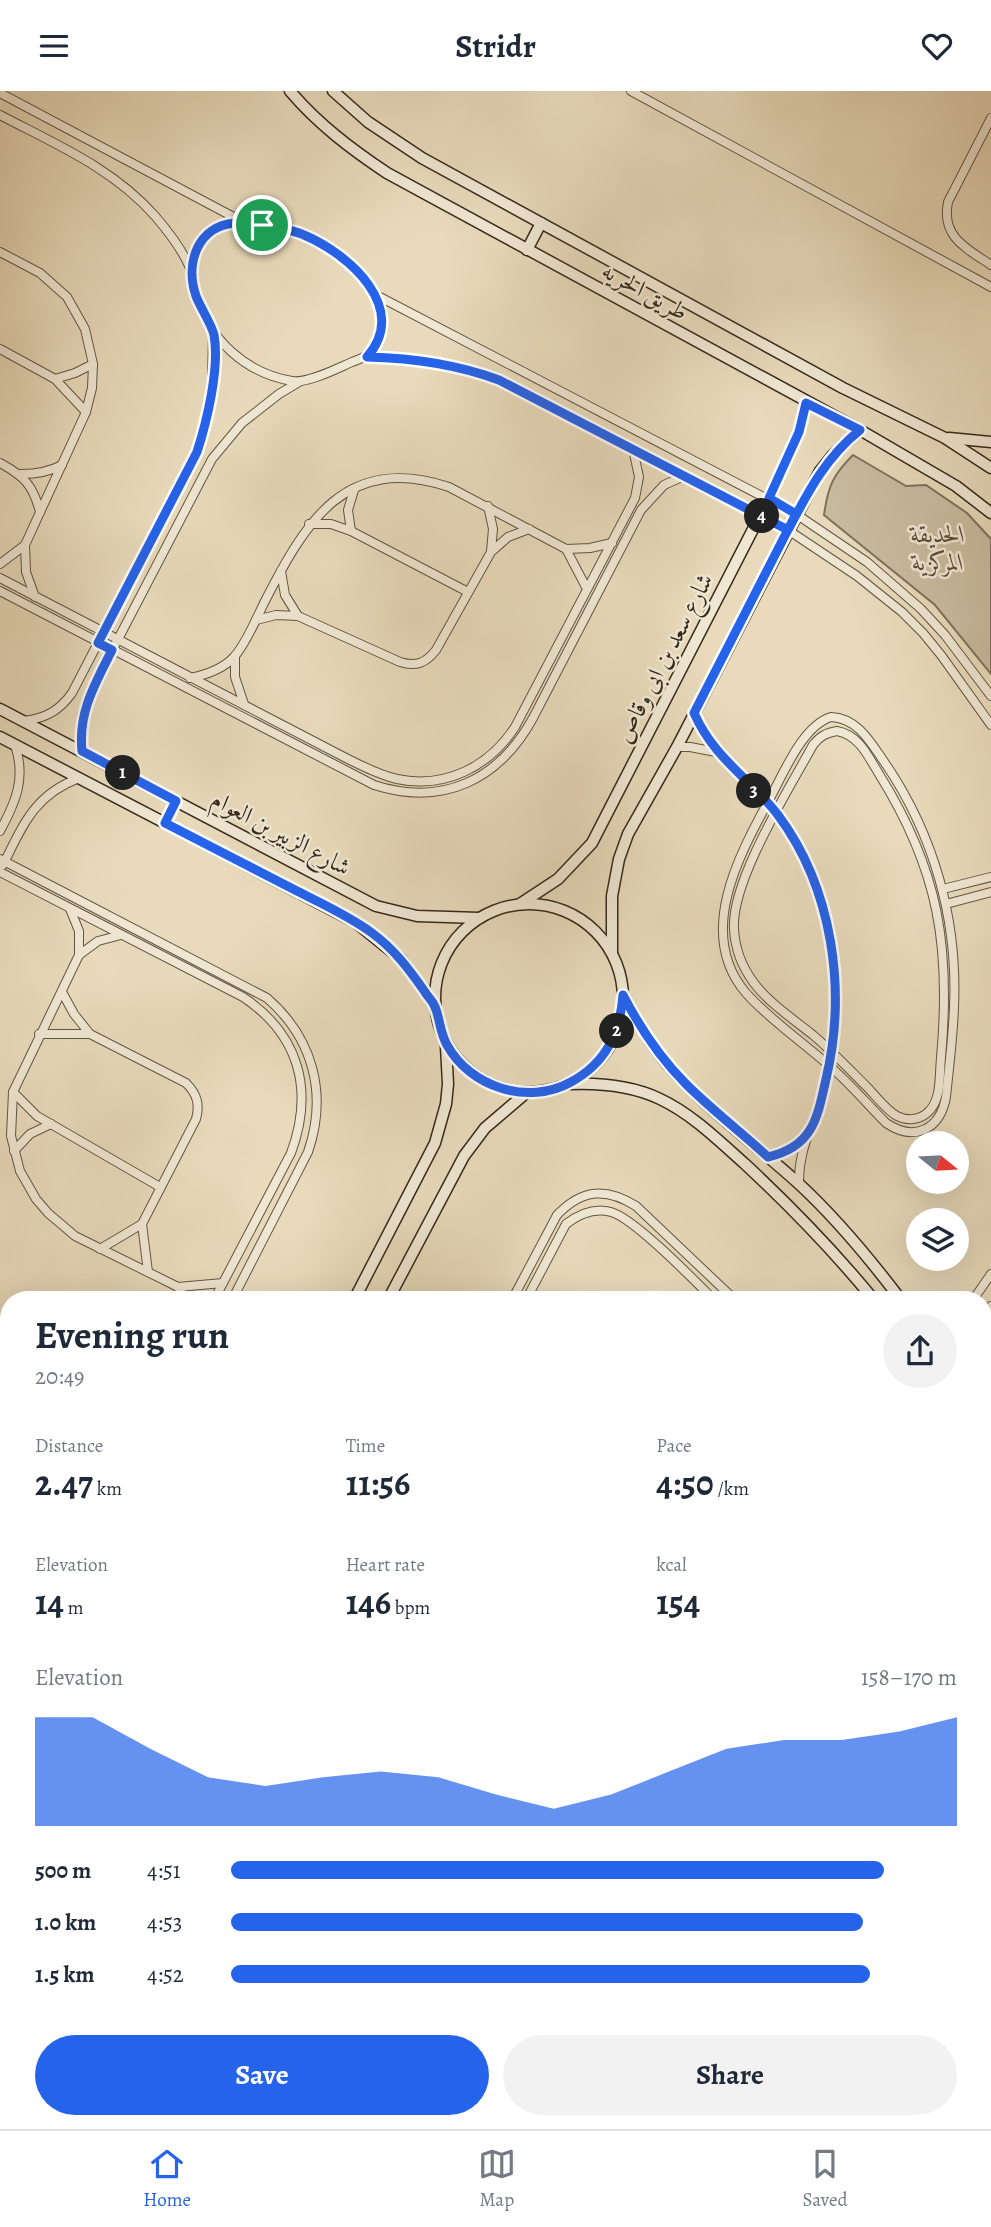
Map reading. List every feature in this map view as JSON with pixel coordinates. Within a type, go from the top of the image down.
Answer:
[{"type":"street","name":"طريق الحريه","points":[[290,91],[339,139],[387,173],[860,430],[956,486],[991,513]]},
{"type":"street","name":"طريق الحريه","points":[[333,91],[391,140],[843,388],[945,438],[991,468]]},
{"type":"street","points":[[631,91],[991,287]]},
{"type":"street","points":[[0,93],[245,223]]},
{"type":"street","points":[[0,115],[78,156],[121,184],[156,217],[191,269]]},
{"type":"street","points":[[991,118],[948,202],[946,215],[948,226],[960,243],[991,265]]},
{"type":"street","points":[[299,382],[277,379],[248,365],[214,333],[202,313],[194,292],[191,269],[197,247],[212,230],[234,223],[245,223],[301,233],[348,264],[376,294],[796,514],[867,562],[921,608],[991,696]]},
{"type":"street","points":[[527,250],[541,223]]},
{"type":"street","points":[[2,254],[40,273],[67,297],[85,328],[93,363],[92,388],[86,412],[25,545],[26,572],[35,597]]},
{"type":"street","points":[[367,357],[377,343],[382,326],[381,309],[376,294]]},
{"type":"street","points":[[24,721],[52,714],[72,693],[197,452],[209,405],[214,333]]},
{"type":"street","points":[[0,349],[55,379],[86,412]]},
{"type":"street","points":[[82,751],[81,727],[85,704],[212,459],[242,423],[269,401],[299,382],[367,357],[434,362],[499,380],[788,530],[857,576],[902,613],[941,655],[991,725]]},
{"type":"street","points":[[55,379],[75,373],[93,363]]},
{"type":"street","name":"شارع سعد بن ابى وقاص","points":[[520,904],[558,879],[592,843],[769,498],[799,432],[806,403]]},
{"type":"street","name":"شارع سعد بن ابى وقاص","points":[[612,953],[612,896],[619,859],[628,834],[677,747],[796,514],[832,456],[860,430]]},
{"type":"street","points":[[945,438],[991,442]]},
{"type":"street","points":[[0,579],[380,774],[410,781],[440,780],[479,765],[508,738],[612,543],[638,487],[639,467],[633,449]]},
{"type":"street","points":[[0,463],[21,474],[33,492],[40,512]]},
{"type":"street","points":[[21,474],[52,470],[62,465]]},
{"type":"street","points":[[0,591],[374,785],[416,793],[445,790],[473,781],[508,755],[526,732],[640,510],[664,485],[684,476]]},
{"type":"street","points":[[190,678],[218,668],[235,656],[309,524],[330,504],[354,489],[386,480],[418,479],[449,487],[566,549],[590,548],[612,543]]},
{"type":"street","points":[[351,531],[348,510],[354,489]]},
{"type":"street","points":[[488,506],[493,529],[491,552]]},
{"type":"street","points":[[309,524],[331,524],[351,531],[468,592]]},
{"type":"street","points":[[256,620],[276,615],[298,616],[400,662],[419,664],[429,659],[436,650],[491,552],[508,537],[529,529]]},
{"type":"street","points":[[0,564],[25,545]]},
{"type":"street","points":[[566,549],[587,589]]},
{"type":"street","points":[[281,571],[285,595],[298,616]]},
{"type":"street","points":[[568,626],[578,631]]},
{"type":"street","points":[[235,656],[237,687],[244,706]]},
{"type":"street","name":"شارع الزبير بن العوام","points":[[0,709],[376,906],[417,916],[479,918]]},
{"type":"street","points":[[694,713],[716,752],[776,813],[801,854],[811,876],[831,947],[836,999],[832,1051],[815,1116],[804,1140],[799,1184]]},
{"type":"street","points":[[831,717],[845,719],[864,733],[894,776],[922,831],[943,889],[954,965],[944,1109],[929,1127],[919,1132],[907,1133],[886,1123],[830,1065],[745,992],[724,950],[722,926],[725,902],[735,870],[767,804],[814,725],[831,717]]},
{"type":"street","points":[[837,731],[854,738],[884,782],[908,825],[926,870],[941,939],[950,1007],[938,1097],[928,1113],[920,1118],[910,1119],[893,1113],[832,1051],[763,994],[746,971],[736,944],[734,915],[738,894],[776,813],[813,745],[827,732],[837,731]]},
{"type":"street","name":"شارع الزبير بن العوام","points":[[0,737],[355,922],[401,959],[435,1005]]},
{"type":"street","points":[[0,831],[18,792],[20,768],[15,745]]},
{"type":"street","points":[[677,747],[703,748],[716,752]]},
{"type":"street","points":[[884,782],[894,776]]},
{"type":"street","points":[[79,778],[65,783],[41,800],[2,860],[0,871],[256,1006],[282,1034],[298,1069],[302,1101],[299,1133],[219,1291]]},
{"type":"street","points":[[165,823],[176,801]]},
{"type":"street","points":[[2,860],[267,997],[289,1019],[305,1046],[317,1091],[313,1138],[237,1291]]},
{"type":"street","points":[[943,889],[991,877]]},
{"type":"street","points":[[946,904],[991,892]]},
{"type":"street","points":[[520,904],[542,904],[563,910],[583,921],[599,935],[612,953],[620,973],[623,995],[621,1017],[614,1038],[603,1057],[587,1072],[568,1084],[548,1091],[526,1093],[509,1091],[479,1079],[466,1069],[446,1044],[438,1025],[435,1005],[441,965],[450,946],[479,918],[520,904]]},
{"type":"street","points":[[70,909],[79,931],[79,955],[13,1092],[10,1122],[20,1171],[36,1199],[75,1236],[178,1287],[223,1283]]},
{"type":"street","points":[[79,955],[98,941],[121,935]]},
{"type":"street","points":[[62,992],[74,1014],[90,1034],[186,1083],[196,1095],[196,1119],[142,1224],[148,1272]]},
{"type":"street","points":[[623,995],[636,1020],[686,1084],[799,1184],[894,1291]]},
{"type":"street","points":[[39,1034],[90,1034]]},
{"type":"street","points":[[359,1291],[435,1143],[448,1084],[446,1044]]},
{"type":"street","points":[[568,1084],[623,1087],[658,1098],[677,1108],[730,1151],[806,1222],[866,1291]]},
{"type":"street","points":[[13,1092],[30,1110],[51,1124],[160,1187]]},
{"type":"street","points":[[393,1291],[464,1156],[485,1128],[526,1093]]},
{"type":"street","points":[[14,1151],[30,1134],[51,1124]]},
{"type":"street","points":[[768,1157],[793,1148],[804,1140]]},
{"type":"street","points":[[517,1291],[557,1215],[567,1204],[594,1193],[609,1193],[636,1206],[726,1291]]},
{"type":"street","points":[[530,1291],[566,1224],[575,1217],[597,1210],[620,1215],[630,1221],[704,1291]]},
{"type":"street","points":[[100,1249],[142,1224]]},
{"type":"street","points":[[980,1291],[991,1273]]},
{"type":"street","points":[[522,1281],[533,1286]]},
{"type":"street","points":[[178,1287],[180,1291]]},
{"type":"green space","name":"الحديقة المركزية","points":[[853,455],[906,486],[926,485],[967,513],[991,539],[991,674],[935,605],[824,515],[827,496],[833,482]]},
{"type":"route","points":[[262,225],[234,223],[212,230],[197,247],[192,258],[194,292],[214,333],[212,381],[204,428],[197,452],[98,643],[112,650],[85,704],[81,727],[82,751],[176,801],[165,823],[355,922],[385,943],[401,959],[435,1005],[438,1025],[455,1058],[479,1079],[509,1091],[526,1093],[548,1091],[568,1084],[587,1072],[603,1057],[614,1038],[621,1017],[623,995],[651,1043],[706,1103],[768,1157],[793,1148],[804,1140],[815,1116],[830,1065],[836,999],[831,947],[819,898],[790,833],[776,813],[716,752],[694,713],[741,622],[788,530],[796,514],[769,498],[799,432],[806,403],[860,430],[845,442],[820,471],[788,530],[499,380],[434,362],[367,357],[377,343],[382,326],[383,318],[376,294],[335,252],[301,233],[262,225]]}]
